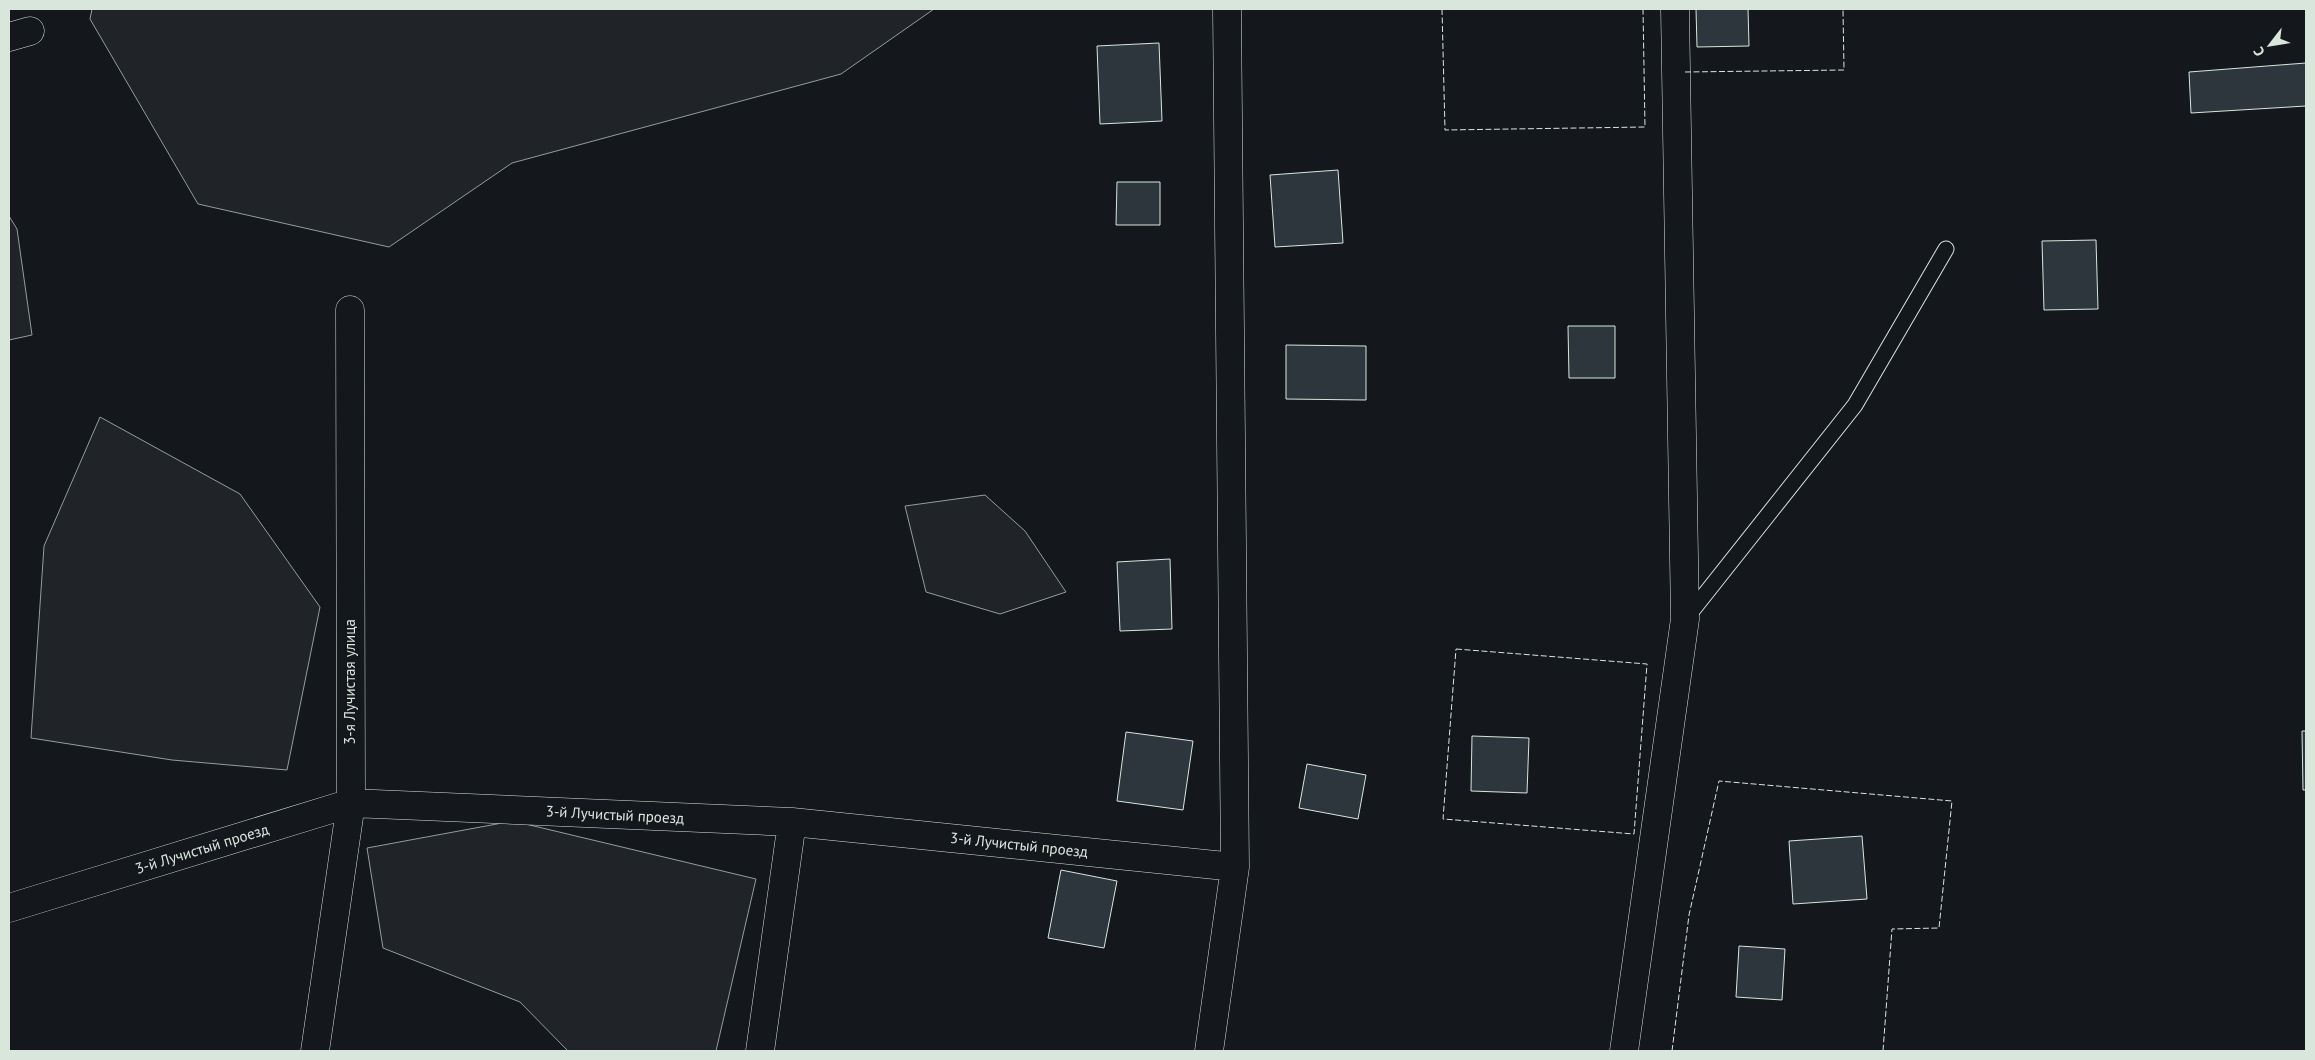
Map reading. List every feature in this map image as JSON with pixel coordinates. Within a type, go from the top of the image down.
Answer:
[{"type":"street","points":[[1209,1051],[1235,867],[1227,9]]},
{"type":"street","points":[[1624,1051],[1685,619],[1675,9]]},
{"type":"street","name":"3-я Лучистая улица","points":[[315,1051],[351,803],[350,310]]},
{"type":"street","name":"3-й Лучистый проезд","points":[[9,908],[351,803],[792,822],[1235,867]]},
{"type":"street","points":[[760,1051],[792,822]]},
{"type":"lane","points":[[1685,619],[1855,405],[1946,249]]},
{"type":"shaded area","points":[[92,9],[934,9],[841,74],[512,163],[389,247],[198,204],[90,19]]},
{"type":"shaded area","points":[[9,216],[17,229],[32,335],[9,340]]},
{"type":"shaded area","points":[[100,417],[240,494],[320,607],[287,770],[172,760],[31,738],[44,546]]},
{"type":"shaded area","points":[[985,495],[1025,531],[1066,592],[1000,614],[926,592],[905,506]]},
{"type":"shaded area","points":[[513,821],[756,879],[716,1051],[568,1051],[520,1002],[383,948],[367,848]]},
{"type":"building","points":[[1696,9],[1748,9],[1749,46],[1697,47]]},
{"type":"building","points":[[1159,43],[1162,121],[1100,124],[1097,46]]},
{"type":"building","points":[[2306,63],[2306,106],[2191,113],[2189,72]]},
{"type":"building","points":[[1338,170],[1343,243],[1275,247],[1270,175]]},
{"type":"building","points":[[1117,182],[1160,182],[1160,225],[1116,225]]},
{"type":"building","points":[[2096,240],[2098,309],[2044,310],[2042,241]]},
{"type":"building","points":[[1568,326],[1615,326],[1615,378],[1569,378]]},
{"type":"building","points":[[1286,345],[1366,346],[1366,400],[1286,399]]},
{"type":"building","points":[[1170,559],[1172,629],[1120,631],[1117,562]]},
{"type":"building","points":[[2302,731],[2306,731],[2306,790],[2303,790]]},
{"type":"building","points":[[1126,732],[1193,741],[1183,810],[1117,801]]},
{"type":"building","points":[[1472,736],[1529,738],[1527,793],[1471,791]]},
{"type":"building","points":[[1307,764],[1366,775],[1358,819],[1299,808]]},
{"type":"building","points":[[1862,836],[1867,899],[1793,904],[1789,841]]},
{"type":"building","points":[[1061,870],[1117,881],[1104,948],[1048,938]]},
{"type":"building","points":[[1739,946],[1785,949],[1782,1000],[1736,997]]},
{"type":"fence","points":[[1442,9],[1445,130],[1645,127],[1643,9]]},
{"type":"fence","points":[[1685,72],[1844,70],[1843,9]]},
{"type":"fence","points":[[1456,649],[1647,664],[1634,834],[1443,819],[1456,649]]},
{"type":"fence","points":[[1672,1051],[1689,915],[1719,781],[1952,801],[1939,928],[1892,929],[1883,1051]]}]
